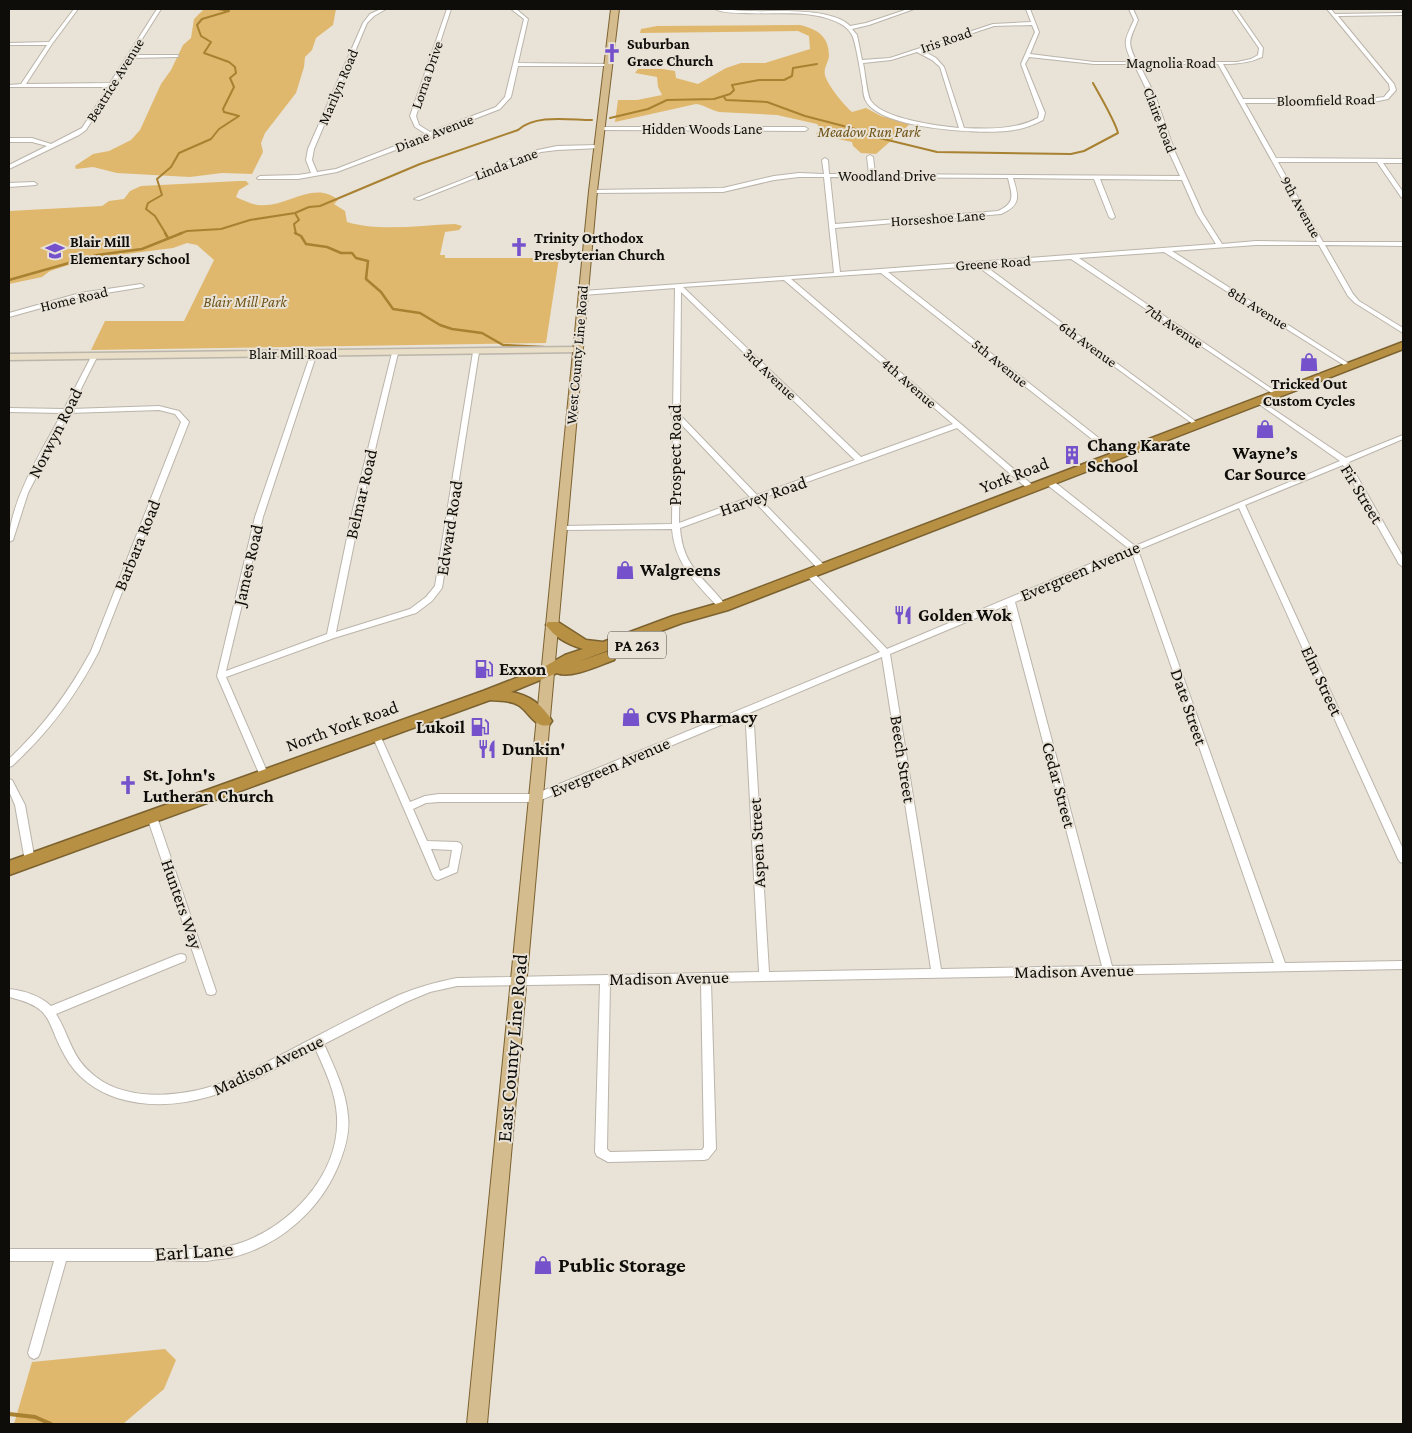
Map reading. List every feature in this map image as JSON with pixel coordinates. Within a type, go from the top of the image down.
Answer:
[{"type":"highway","name":"York Road","points":[[547,672],[582,666],[679,629],[723,608],[1403,345]]},
{"type":"highway","name":"York Road","points":[[547,672],[570,659],[678,619],[723,608]]},
{"type":"highway","points":[[553,625],[568,638],[587,646],[613,644]]},
{"type":"highway","name":"North York Road","points":[[9,868],[547,672]]},
{"type":"highway","points":[[488,695],[522,699],[532,705],[544,721]]},
{"type":"main road","name":"West County Line Road","points":[[547,672],[599,129],[615,9]]},
{"type":"main road","name":"Blair Mill Road","points":[[9,357],[578,350]]},
{"type":"main road","name":"East County Line Road","points":[[477,1424],[544,721],[547,672]]},
{"type":"street","points":[[22,86],[50,43],[76,9]]},
{"type":"street","name":"Beatrice Avenue","points":[[9,167],[84,129],[160,9]]},
{"type":"street","name":"Marilyn Road","points":[[315,175],[309,160],[311,149],[365,23],[372,14],[384,9]]},
{"type":"street","name":"Lorna Drive","points":[[431,134],[417,126],[413,116],[449,9]]},
{"type":"street","name":"Diane Avenue","points":[[260,178],[315,175],[338,170],[492,111],[503,104],[508,97],[517,64],[526,19],[522,14],[513,9]]},
{"type":"street","points":[[717,9],[738,12],[812,14],[834,19],[849,28],[855,35],[868,101],[877,110],[931,126],[962,130],[1015,129],[1029,127],[1040,121],[1042,113],[1023,64],[1037,32],[1028,9]]},
{"type":"street","points":[[849,28],[912,9]]},
{"type":"street","name":"Claire Road","points":[[1131,9],[1136,20],[1127,45],[1152,95],[1172,152],[1184,178]]},
{"type":"street","name":"Magnolia Road","points":[[1026,55],[1086,63],[1220,63],[1248,61],[1257,58],[1262,53],[1261,48],[1234,9]]},
{"type":"street","name":"Bloomfield Road","points":[[1242,101],[1368,101],[1382,99],[1391,94],[1393,90],[1391,84],[1329,9]]},
{"type":"street","points":[[1334,15],[1403,14]]},
{"type":"street","name":"Iris Road","points":[[860,62],[886,60],[993,25],[1034,23]]},
{"type":"street","points":[[9,44],[50,43]]},
{"type":"street","points":[[917,50],[934,59],[942,67],[962,130]]},
{"type":"street","points":[[130,57],[176,56]]},
{"type":"street","name":"9th Avenue","points":[[1220,63],[1353,299],[1403,331]]},
{"type":"street","points":[[517,64],[609,65]]},
{"type":"street","points":[[9,86],[112,85]]},
{"type":"street","name":"Hidden Woods Lane","points":[[599,129],[805,129]]},
{"type":"street","points":[[9,140],[32,140],[51,146]]},
{"type":"street","name":"Linda Lane","points":[[418,199],[540,151],[557,148],[598,147]]},
{"type":"street","points":[[870,157],[872,176]]},
{"type":"street","points":[[825,160],[837,274]]},
{"type":"street","points":[[1275,160],[1403,161]]},
{"type":"street","points":[[1379,161],[1403,196]]},
{"type":"street","name":"Woodland Drive","points":[[593,191],[723,190],[782,176],[827,175],[1184,178]]},
{"type":"street","name":"Horseshoe Lane","points":[[832,226],[999,213],[1015,202],[1016,197],[1010,177]]},
{"type":"street","points":[[1096,178],[1112,217]]},
{"type":"street","points":[[1184,178],[1200,214],[1220,246]]},
{"type":"street","points":[[9,185],[34,184]]},
{"type":"street","name":"Greene Road","points":[[583,294],[1256,243],[1403,244]]},
{"type":"street","name":"8th Avenue","points":[[1166,250],[1349,366]]},
{"type":"street","name":"7th Avenue","points":[[1074,257],[1276,394]]},
{"type":"street","name":"6th Avenue","points":[[979,264],[1198,424]]},
{"type":"street","name":"5th Avenue","points":[[883,271],[1116,456]]},
{"type":"street","name":"4th Avenue","points":[[786,278],[1032,488]]},
{"type":"street","name":"Home Road","points":[[9,315],[80,296],[141,286]]},
{"type":"street","name":"Prospect Road","points":[[678,286],[675,414],[676,527],[678,544],[685,562],[723,608]]},
{"type":"street","name":"3rd Avenue","points":[[678,286],[861,461]]},
{"type":"street","name":"Edward Road","points":[[222,676],[330,636],[413,611],[429,599],[440,586],[476,352]]},
{"type":"street","name":"Belmar Road","points":[[330,636],[357,509],[395,353]]},
{"type":"street","name":"James Road","points":[[222,676],[259,517],[314,354]]},
{"type":"street","name":"Norwyn Road","points":[[9,540],[24,493],[94,357]]},
{"type":"street","name":"Fir Street","points":[[1258,401],[1345,461],[1403,564]]},
{"type":"street","name":"Barbara Road","points":[[9,410],[166,409],[181,415],[185,426],[94,651],[74,692],[26,749],[9,764]]},
{"type":"street","points":[[675,414],[823,569]]},
{"type":"street","name":"Harvey Road","points":[[562,528],[676,527],[958,425]]},
{"type":"street","name":"Evergreen Avenue","points":[[536,798],[1403,437]]},
{"type":"street","points":[[1049,482],[1134,549]]},
{"type":"street","name":"Elm Street","points":[[1241,504],[1403,858]]},
{"type":"street","name":"Date Street","points":[[1134,549],[1281,967]]},
{"type":"street","points":[[810,574],[885,652]]},
{"type":"street","name":"Cedar Street","points":[[1010,600],[1108,970]]},
{"type":"street","name":"Beech Street","points":[[885,652],[937,973]]},
{"type":"street","points":[[222,676],[264,776]]},
{"type":"street","name":"Aspen Street","points":[[742,712],[750,725],[764,976]]},
{"type":"street","points":[[376,735],[425,845]]},
{"type":"street","points":[[9,782],[20,805],[30,861]]},
{"type":"street","points":[[408,807],[425,800],[439,798],[536,798]]},
{"type":"street","name":"Hunters Way","points":[[152,817],[211,991]]},
{"type":"street","points":[[9,993],[36,1000],[51,1012],[181,958]]},
{"type":"street","name":"Madison Avenue","points":[[51,1012],[77,1066],[92,1079],[110,1090],[133,1098],[184,1099],[209,1094],[234,1084],[402,999],[429,988],[457,982],[1403,965]]},
{"type":"street","points":[[605,979],[601,1152],[608,1158],[704,1155],[710,1148],[706,977]]},
{"type":"street","name":"Earl Lane","points":[[9,1255],[207,1255],[239,1250],[269,1236],[295,1218],[317,1196],[333,1168],[342,1140],[343,1111],[336,1085],[318,1042]]},
{"type":"street","points":[[34,1353],[62,1255]]},
{"type":"green space","points":[[204,9],[336,9],[333,25],[316,38],[312,50],[305,57],[296,93],[265,133],[261,143],[263,152],[252,174],[222,173],[190,177],[117,173],[93,167],[76,169],[75,166],[93,154],[109,151],[131,140],[140,130],[161,84],[171,70],[183,45],[191,38],[194,19]]},
{"type":"green space","name":"Meadow Run Park","points":[[800,25],[817,31],[827,43],[829,56],[825,69],[826,78],[852,112],[866,108],[881,116],[910,124],[876,154],[861,153],[853,146],[852,142],[816,134],[820,128],[817,124],[777,115],[719,112],[696,104],[615,122],[618,100],[637,100],[662,95],[658,87],[657,77],[635,73],[638,69],[675,71],[676,78],[698,84],[726,68],[741,63],[765,63],[810,49],[809,36],[798,31],[640,33],[641,29],[657,26]]},
{"type":"green space","name":"Blair Mill Park","points":[[246,181],[249,184],[239,190],[236,197],[258,205],[279,203],[309,193],[319,192],[329,194],[338,200],[334,204],[345,211],[347,222],[373,227],[455,224],[462,226],[459,230],[445,232],[440,255],[445,255],[445,258],[559,258],[546,343],[91,350],[105,321],[184,321],[214,260],[197,245],[187,243],[173,248],[87,259],[50,271],[42,277],[9,284],[9,211],[102,206],[109,201],[124,199],[130,191],[141,186]]},
{"type":"green space","points":[[165,1349],[176,1360],[164,1389],[123,1424],[14,1424],[32,1362]]},
{"type":"waterway","points":[[166,234],[155,216],[146,209],[148,203],[162,195],[157,179],[171,167],[179,153],[211,139],[219,129],[239,116],[224,112],[223,109],[234,87],[230,78],[236,73],[235,67],[229,62],[204,53],[211,42],[201,36],[197,25],[202,19],[229,11],[218,9]]},
{"type":"waterway","points":[[610,118],[648,109],[667,100],[714,99],[730,94],[734,90],[732,85],[759,80],[784,80],[792,76],[793,68],[817,64]]},
{"type":"waterway","points":[[724,97],[726,100],[767,102],[805,116],[855,129],[863,134],[937,152],[1071,154],[1084,151],[1118,133],[1111,115],[1093,83]]},
{"type":"waterway","points":[[295,213],[309,207],[320,206],[420,164],[518,130],[534,122],[553,119],[592,120]]},
{"type":"waterway","points":[[179,234],[187,231],[221,229],[250,220],[295,213]]},
{"type":"waterway","points":[[295,213],[299,220],[294,224],[296,233]]},
{"type":"waterway","points":[[165,233],[168,238]]},
{"type":"waterway","points":[[9,280],[97,255],[142,249],[182,233]]},
{"type":"waterway","points":[[296,233],[301,236],[306,244],[327,247],[341,253],[352,253],[356,258],[368,261],[366,279],[381,292],[393,309],[420,313],[440,325],[452,329],[482,333],[503,345],[543,347]]},
{"type":"waterway","points":[[9,1414],[35,1417],[51,1424]]},
{"type":"place","name":"Suburban Grace Church","points":[[612,53]]},
{"type":"place","name":"Trinity Orthodox Presbyterian Church","points":[[519,247]]},
{"type":"place","name":"Blair Mill Elementary School","points":[[55,251]]},
{"type":"place","name":"Tricked Out Custom Cycles","points":[[1309,362]]},
{"type":"place","name":"Wayne’s Car Source","points":[[1265,429]]},
{"type":"place","name":"Chang Karate School","points":[[1072,455]]},
{"type":"place","name":"Walgreens","points":[[625,570]]},
{"type":"place","name":"Golden Wok","points":[[903,615]]},
{"type":"place","name":"Exxon","points":[[484,669]]},
{"type":"place","name":"CVS Pharmacy","points":[[631,717]]},
{"type":"place","name":"Lukoil","points":[[480,727]]},
{"type":"place","name":"Dunkin'","points":[[487,749]]},
{"type":"place","name":"St. John's Lutheran Church","points":[[128,785]]},
{"type":"place","name":"Public Storage","points":[[543,1265]]}]
